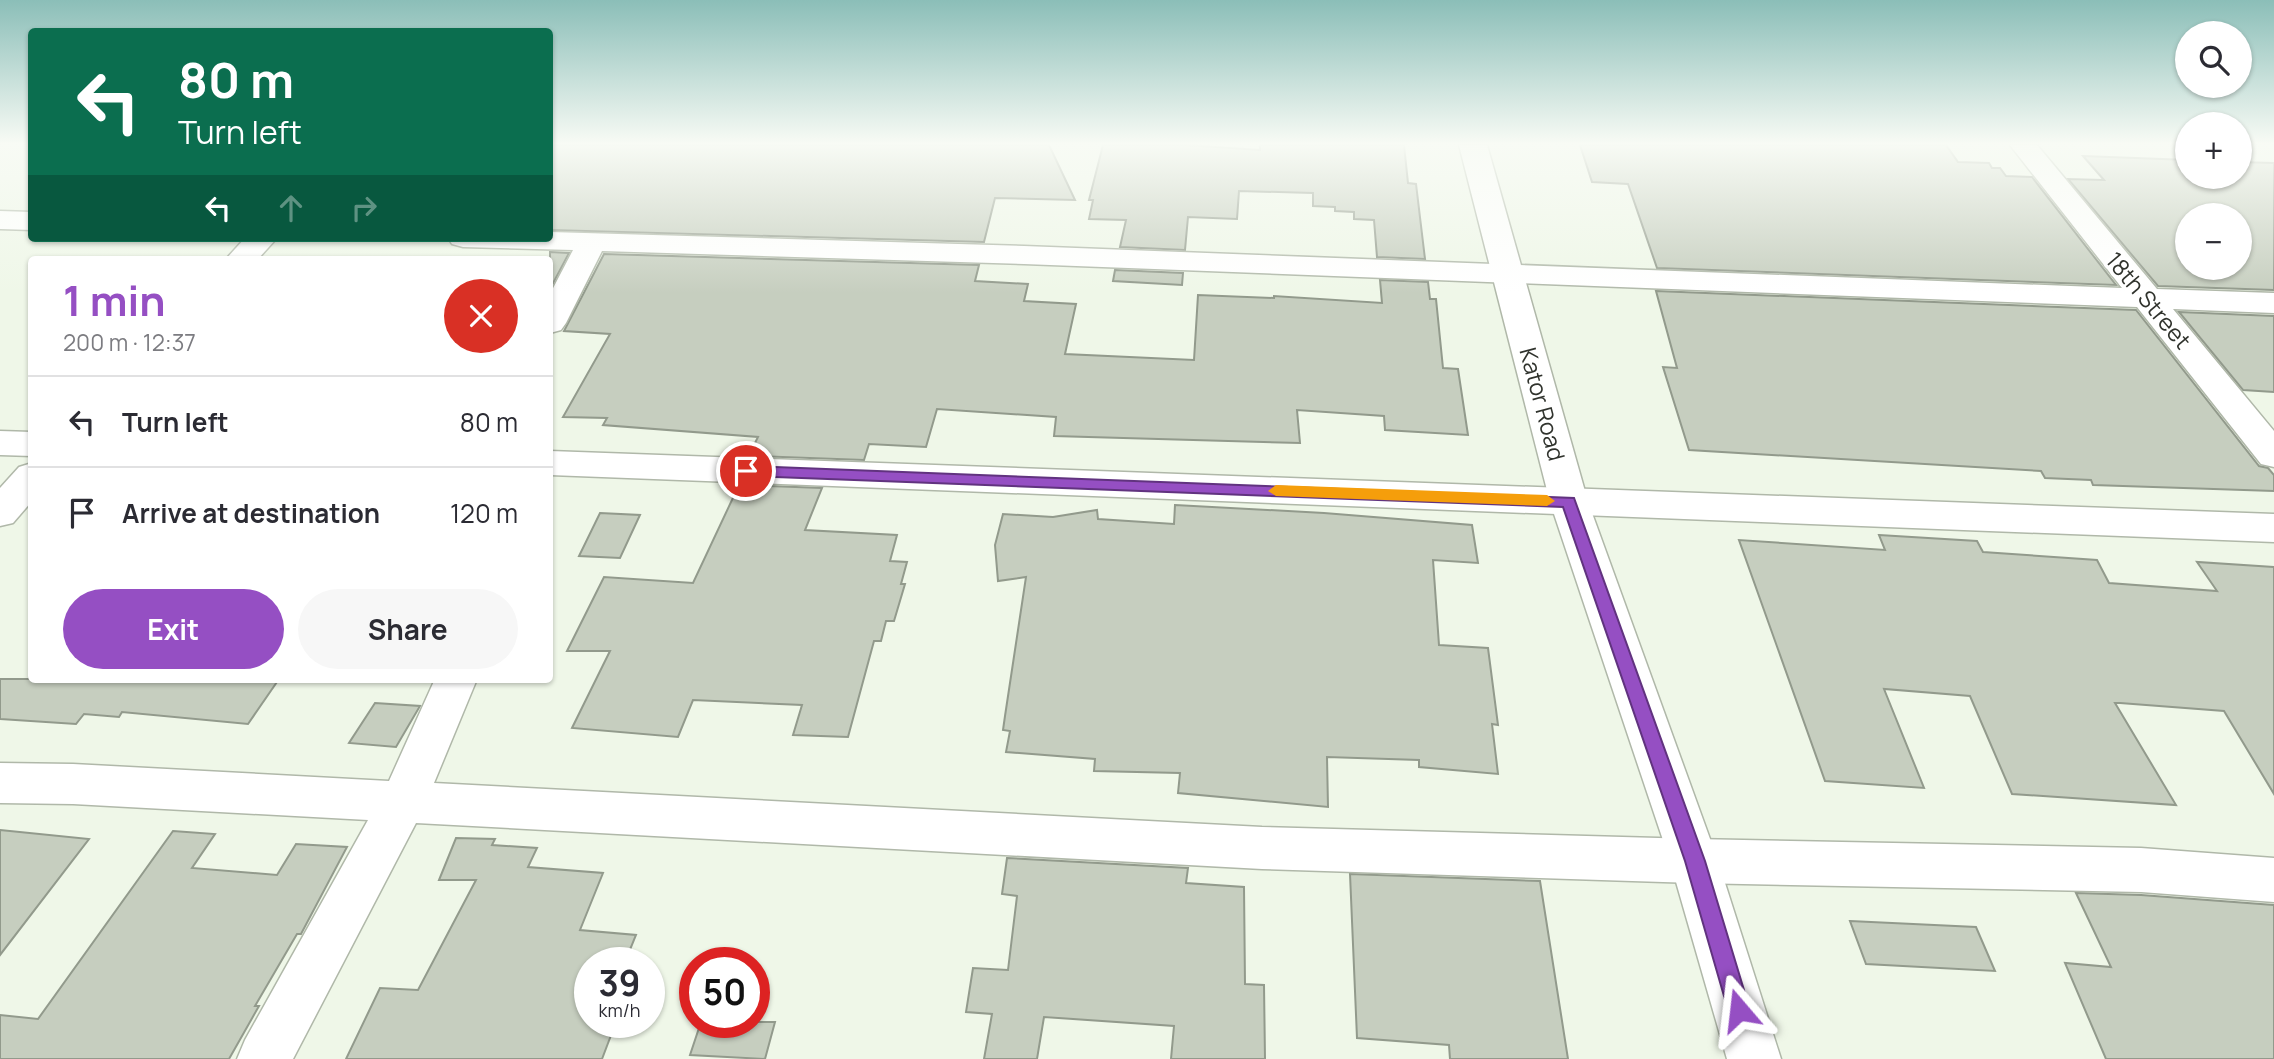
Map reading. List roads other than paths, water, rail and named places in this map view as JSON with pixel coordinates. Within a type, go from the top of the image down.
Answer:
[{"type":"street","name":"Kator Road","points":[[1487,194],[1569,502],[1695,861],[1754,1059]]},
{"type":"street","name":"18th Street","points":[[2062,194],[2151,299],[2274,455]]},
{"type":"street","points":[[0,220],[28,221]]},
{"type":"street","points":[[553,241],[1508,273],[2274,303]]},
{"type":"street","points":[[244,256],[258,242]]},
{"type":"street","points":[[553,317],[592,242]]},
{"type":"street","points":[[0,443],[28,444]]},
{"type":"street","points":[[553,464],[2274,528]]},
{"type":"street","points":[[0,513],[28,481]]},
{"type":"street","points":[[264,1059],[402,803],[454,683]]},
{"type":"street","points":[[0,783],[73,784],[1262,848],[1695,861],[2141,870],[2274,880]]}]
